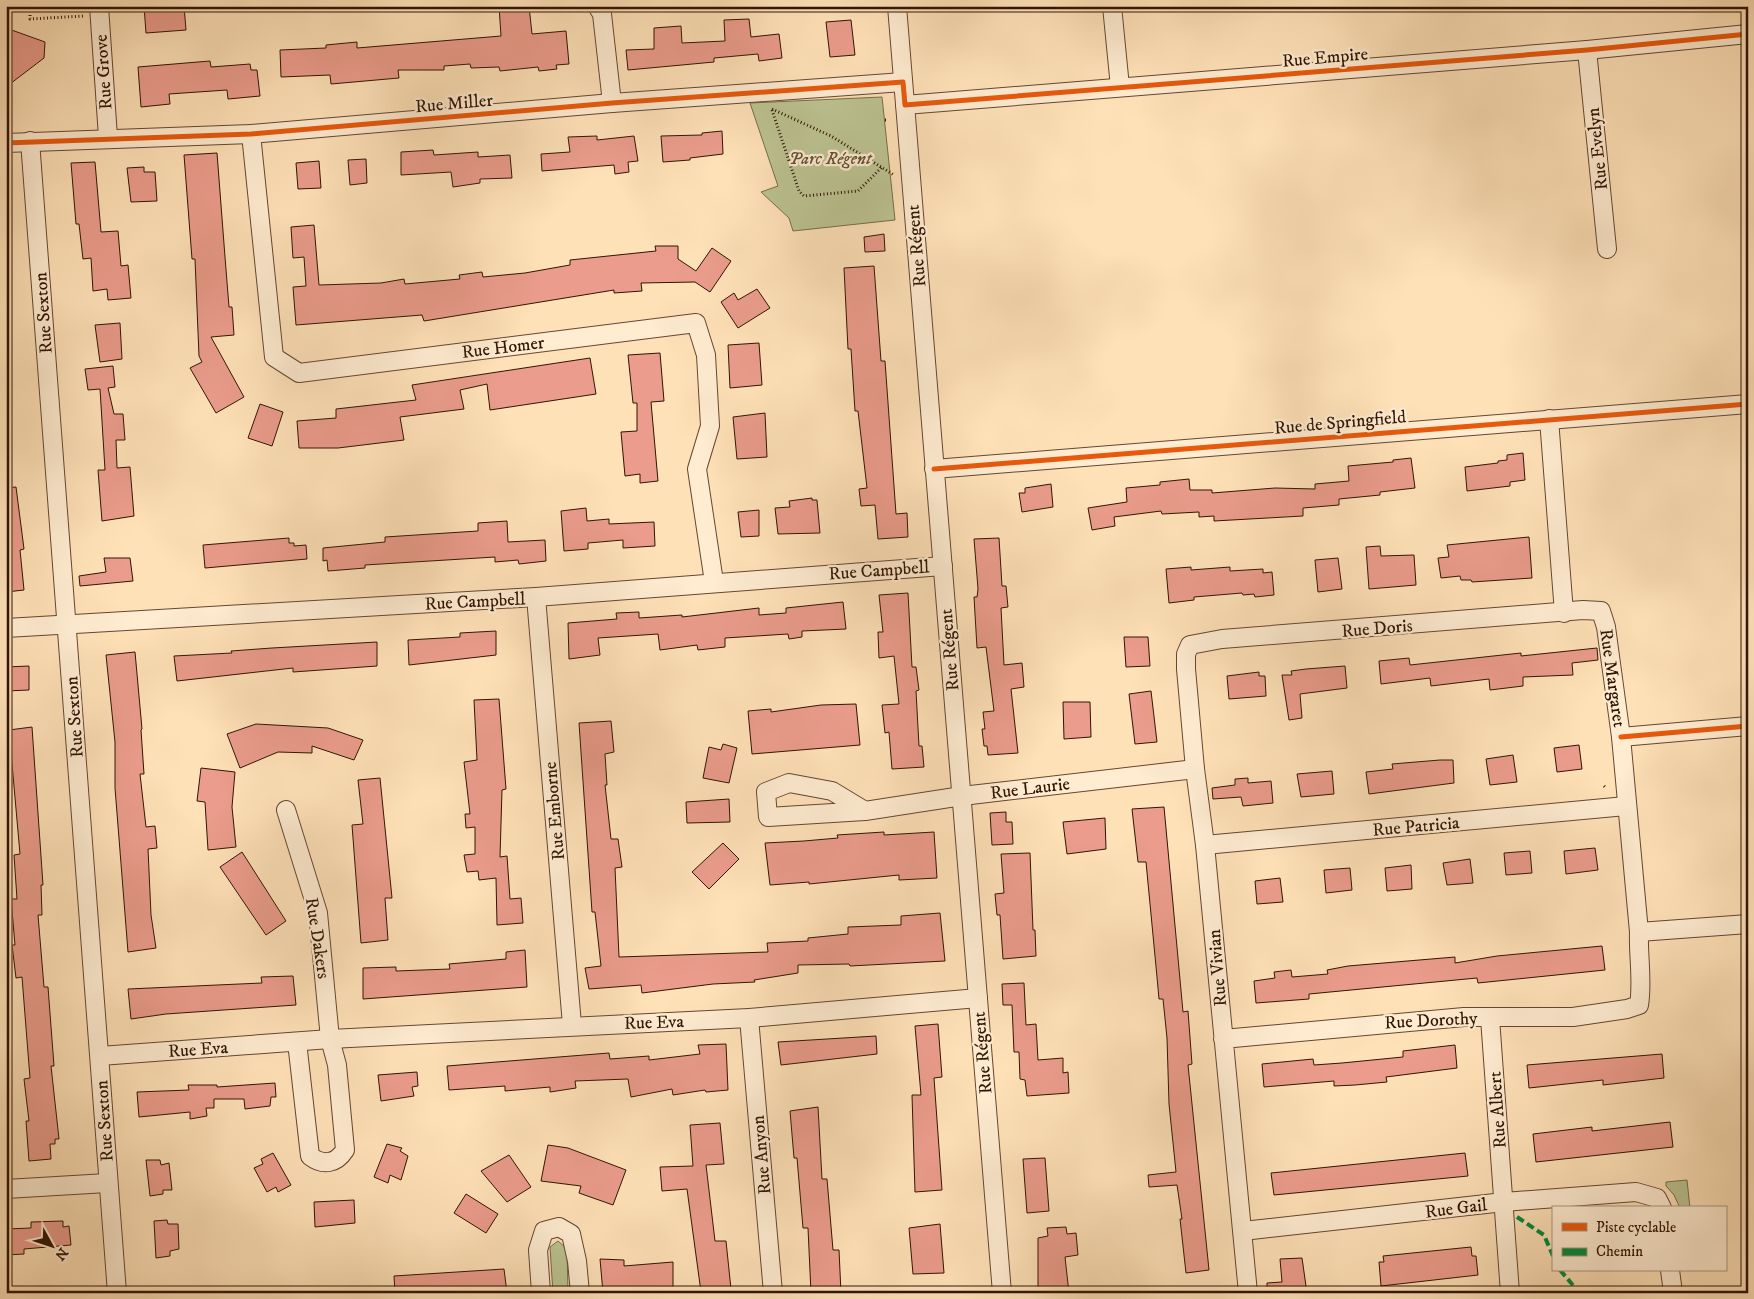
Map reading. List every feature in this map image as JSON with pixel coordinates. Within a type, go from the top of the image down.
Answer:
[{"type":"street","points":[[597,6],[602,14],[612,103]]},
{"type":"street","name":"Rue Régent","points":[[896,6],[1002,1293]]},
{"type":"street","points":[[1112,6],[1120,88]]},
{"type":"street","name":"Rue Grove","points":[[99,11],[108,137]]},
{"type":"street","name":"Rue Empire","points":[[905,105],[1587,50],[1748,34]]},
{"type":"street","name":"Rue Evelyn","points":[[1587,50],[1607,249]]},
{"type":"street","name":"Rue Miller","points":[[6,143],[108,137],[251,134],[612,103],[903,82]]},
{"type":"street","name":"Rue Homer","points":[[251,134],[274,357],[299,373],[696,323],[706,355],[710,426],[697,469],[714,582]]},
{"type":"street","name":"Rue Sexton","points":[[30,141],[117,1293]]},
{"type":"street","name":"Rue de Springfield","points":[[934,469],[1748,404]]},
{"type":"street","points":[[1549,419],[1564,613]]},
{"type":"street","name":"Rue Campbell","points":[[6,628],[536,597],[943,566]]},
{"type":"street","name":"Rue Emborne","points":[[536,597],[572,1025]]},
{"type":"street","name":"Rue Margaret","points":[[1564,613],[1595,610],[1601,611],[1604,616],[1621,737],[1639,932],[1638,956],[1642,990],[1639,1005]]},
{"type":"street","name":"Rue Doris","points":[[1190,645],[1222,640],[1564,613]]},
{"type":"street","name":"Rue Vivian","points":[[1190,645],[1186,654],[1186,669],[1194,769],[1205,845],[1248,1293]]},
{"type":"street","points":[[1621,737],[1748,726]]},
{"type":"street","name":"Rue Laurie","points":[[865,810],[832,791],[789,783],[766,792],[768,817],[865,810],[962,796],[1194,769]]},
{"type":"street","name":"Rue Patricia","points":[[1205,845],[1626,806]]},
{"type":"street","name":"Rue Dakers","points":[[286,810],[318,913],[330,1039]]},
{"type":"street","points":[[1639,932],[1748,924]]},
{"type":"street","name":"Rue Eva","points":[[100,1056],[330,1039],[572,1025],[749,1018],[978,998]]},
{"type":"street","name":"Rue Dorothy","points":[[1223,1039],[1464,1017],[1573,1017],[1627,1009],[1639,1005]]},
{"type":"street","name":"Rue Anyon","points":[[749,1018],[773,1293]]},
{"type":"street","name":"Rue Albert","points":[[1490,1018],[1510,1293]]},
{"type":"street","points":[[297,1042],[310,1156],[317,1161],[328,1163],[341,1157],[345,1150],[336,1065],[330,1039]]},
{"type":"street","points":[[6,1189],[108,1183]]},
{"type":"street","name":"Rue Gail","points":[[1243,1231],[1504,1202],[1636,1192],[1657,1198],[1661,1206]]},
{"type":"street","points":[[541,1293],[538,1250],[544,1231],[559,1227],[572,1234],[580,1293]]},
{"type":"street","points":[[1670,1272],[1673,1293]]},
{"type":"path","points":[[30,15],[30,19],[99,11]]},
{"type":"path","points":[[740,94],[830,136],[911,186]]},
{"type":"path","points":[[772,109],[799,191],[804,196],[858,192],[882,167]]},
{"type":"green space","name":"Parc Régent","points":[[882,97],[895,220],[793,231],[789,218],[761,192],[778,186],[750,103]]},
{"type":"green space","points":[[1687,1180],[1690,1206],[1679,1206],[1674,1195],[1666,1186],[1666,1182]]},
{"type":"green space","points":[[558,1241],[567,1249],[568,1293],[553,1293],[550,1247]]},
{"type":"building","points":[[144,6],[184,6],[186,30],[146,33]]},
{"type":"building","points":[[499,6],[529,6],[532,34],[566,31],[569,64],[556,65],[557,69],[539,71],[538,67],[500,71],[499,67],[471,68],[470,64],[444,66],[444,70],[398,70],[399,78],[331,84],[330,75],[281,77],[280,50],[326,48],[326,45],[357,42],[357,48],[501,36]]},
{"type":"building","points":[[749,19],[751,37],[779,34],[782,58],[759,61],[758,54],[714,58],[714,62],[628,70],[626,50],[654,49],[654,28],[681,26],[682,43],[725,41],[724,20]]},
{"type":"building","points":[[851,20],[855,55],[830,57],[826,22]]},
{"type":"building","points":[[6,28],[45,42],[44,58],[6,87]]},
{"type":"building","points":[[210,61],[211,67],[250,64],[251,70],[257,70],[260,96],[228,99],[227,90],[169,94],[170,104],[141,107],[138,67]]},
{"type":"building","points":[[722,131],[723,154],[690,158],[690,160],[663,162],[661,136],[702,135],[702,133]]},
{"type":"building","points":[[597,136],[597,140],[634,136],[638,161],[628,162],[629,172],[615,174],[614,165],[542,171],[541,154],[570,152],[568,137]]},
{"type":"building","points":[[433,150],[434,155],[478,152],[478,157],[510,155],[512,178],[480,179],[480,183],[453,187],[451,172],[401,175],[401,152]]},
{"type":"building","points":[[217,153],[229,307],[232,307],[234,335],[211,337],[244,397],[216,413],[190,368],[202,362],[199,356],[195,259],[192,259],[184,155]]},
{"type":"building","points":[[366,159],[367,183],[350,185],[348,160]]},
{"type":"building","points":[[319,161],[321,188],[298,189],[296,163]]},
{"type":"building","points":[[95,162],[101,232],[118,231],[121,266],[128,265],[131,298],[108,300],[107,289],[93,291],[91,258],[83,259],[79,224],[76,224],[71,163]]},
{"type":"building","points":[[144,167],[144,172],[155,172],[157,201],[131,202],[127,168]]},
{"type":"building","points":[[314,225],[319,285],[381,283],[404,279],[405,284],[460,279],[459,275],[482,272],[483,277],[525,273],[570,265],[570,260],[656,251],[655,246],[678,246],[678,259],[696,271],[712,248],[731,261],[710,292],[695,282],[641,283],[642,291],[614,293],[614,290],[424,321],[422,315],[296,325],[293,287],[306,286],[304,257],[293,258],[291,227]]},
{"type":"building","points":[[884,234],[885,251],[865,252],[864,237]]},
{"type":"building","points":[[874,266],[881,361],[885,361],[896,514],[907,513],[908,537],[878,539],[875,505],[861,506],[859,489],[867,488],[858,411],[855,411],[851,349],[848,349],[844,268]]},
{"type":"building","points":[[757,289],[770,308],[738,328],[721,302],[734,293],[738,300]]},
{"type":"building","points":[[120,323],[122,359],[100,362],[95,325]]},
{"type":"building","points":[[759,343],[762,385],[730,388],[728,345]]},
{"type":"building","points":[[660,353],[664,401],[651,402],[658,481],[640,483],[640,474],[625,476],[621,432],[637,431],[637,403],[633,403],[628,355]]},
{"type":"building","points":[[590,358],[596,394],[490,410],[487,384],[460,390],[464,409],[400,417],[404,440],[338,448],[299,448],[297,421],[336,418],[336,409],[416,400],[412,385]]},
{"type":"building","points":[[113,366],[115,387],[108,388],[114,414],[123,414],[125,440],[116,440],[117,468],[130,467],[134,516],[102,521],[98,470],[105,470],[100,389],[88,390],[85,369]]},
{"type":"building","points":[[260,404],[283,412],[272,446],[248,438]]},
{"type":"building","points":[[765,413],[767,457],[737,459],[733,417]]},
{"type":"building","points":[[1523,453],[1525,480],[1510,482],[1510,486],[1467,491],[1465,467],[1498,463],[1498,461],[1507,460],[1507,455]]},
{"type":"building","points":[[1411,458],[1415,488],[1380,492],[1380,495],[1339,499],[1339,505],[1303,508],[1303,516],[1214,521],[1214,516],[1199,517],[1199,512],[1162,514],[1161,511],[1114,517],[1115,526],[1092,530],[1088,508],[1127,502],[1126,488],[1160,485],[1160,482],[1189,479],[1190,490],[1212,490],[1212,493],[1275,488],[1315,489],[1315,484],[1349,481],[1348,466],[1393,462],[1393,460]]},
{"type":"building","points":[[1051,484],[1053,507],[1022,512],[1019,493],[1025,493],[1025,488]]},
{"type":"building","points":[[16,487],[24,549],[20,550],[24,590],[6,592],[6,488]]},
{"type":"building","points":[[812,498],[812,500],[817,500],[820,533],[778,534],[775,508],[790,507],[789,501]]},
{"type":"building","points":[[586,508],[587,521],[609,519],[609,524],[654,522],[655,546],[623,548],[623,540],[588,543],[588,549],[564,551],[561,511]]},
{"type":"building","points":[[759,510],[759,536],[741,537],[738,512]]},
{"type":"building","points":[[507,521],[508,542],[545,540],[546,561],[519,564],[518,560],[495,562],[495,557],[365,565],[365,568],[328,571],[327,560],[323,561],[323,548],[385,542],[385,537],[478,531],[478,523]]},
{"type":"building","points":[[1529,537],[1532,578],[1472,582],[1471,580],[1461,580],[1460,576],[1441,578],[1438,558],[1449,557],[1447,545]]},
{"type":"building","points":[[289,538],[289,543],[294,543],[294,546],[306,545],[307,559],[205,568],[203,545]]},
{"type":"building","points":[[999,538],[1002,586],[1006,586],[1008,607],[1001,608],[1004,665],[1022,663],[1024,687],[1011,689],[1018,753],[988,755],[987,746],[984,746],[982,729],[985,729],[983,712],[994,711],[986,647],[977,648],[974,597],[977,597],[978,589],[974,539]]},
{"type":"building","points":[[1380,546],[1381,556],[1414,555],[1416,585],[1369,589],[1366,547]]},
{"type":"building","points":[[104,558],[130,558],[133,581],[80,586],[79,576],[106,572]]},
{"type":"building","points":[[1338,558],[1342,589],[1318,592],[1315,560]]},
{"type":"building","points":[[1191,567],[1191,570],[1230,567],[1230,571],[1263,569],[1263,573],[1272,572],[1274,595],[1255,597],[1254,594],[1243,595],[1242,593],[1194,597],[1194,600],[1169,603],[1166,569]]},
{"type":"building","points":[[908,593],[912,667],[916,667],[919,690],[916,691],[919,746],[922,746],[924,767],[892,769],[889,732],[885,733],[882,705],[899,704],[894,656],[879,658],[878,632],[883,632],[879,595]]},
{"type":"building","points":[[843,602],[846,629],[802,631],[802,637],[789,639],[788,634],[725,638],[725,647],[698,650],[697,645],[660,650],[658,634],[598,638],[600,655],[569,659],[568,623],[617,619],[616,613],[639,612],[639,618],[682,615],[682,617],[759,608],[759,615],[786,613],[786,608]]},
{"type":"building","points":[[496,631],[496,655],[409,665],[408,640],[460,637],[460,633]]},
{"type":"building","points":[[1124,637],[1148,637],[1150,666],[1126,667]]},
{"type":"building","points":[[377,642],[377,666],[293,672],[293,668],[177,681],[174,656]]},
{"type":"building","points":[[1597,648],[1598,660],[1572,663],[1573,675],[1523,677],[1523,686],[1490,690],[1489,679],[1431,686],[1430,678],[1381,684],[1379,661],[1409,658],[1410,665],[1521,653],[1521,656]]},
{"type":"building","points":[[135,652],[144,774],[140,774],[146,827],[155,826],[157,848],[148,849],[151,915],[156,948],[128,952],[115,788],[115,742],[106,655]]},
{"type":"building","points":[[29,666],[29,690],[6,691],[6,667]]},
{"type":"building","points":[[1345,666],[1347,688],[1300,694],[1302,718],[1289,720],[1282,675],[1292,675],[1291,671]]},
{"type":"building","points":[[1259,672],[1259,676],[1265,676],[1266,696],[1229,699],[1227,676]]},
{"type":"building","points":[[1151,691],[1157,742],[1135,744],[1129,694]]},
{"type":"building","points":[[499,699],[506,789],[502,790],[500,857],[507,856],[510,899],[521,898],[523,923],[497,925],[496,878],[479,880],[478,871],[467,872],[464,855],[475,854],[475,827],[466,828],[465,814],[470,814],[464,762],[477,760],[474,700]]},
{"type":"building","points":[[1063,702],[1090,702],[1091,737],[1064,739]]},
{"type":"building","points":[[856,704],[860,745],[752,754],[748,711],[771,709],[771,712],[821,705]]},
{"type":"building","points":[[611,721],[614,752],[605,754],[607,785],[605,785],[611,839],[618,839],[622,867],[615,868],[619,957],[768,952],[767,943],[808,941],[808,938],[848,934],[848,927],[901,925],[901,916],[940,913],[945,961],[850,966],[849,964],[798,965],[798,973],[754,980],[755,982],[713,984],[642,993],[641,985],[589,989],[585,968],[601,966],[595,912],[592,912],[579,723]]},
{"type":"building","points":[[256,724],[328,728],[363,740],[354,760],[312,746],[312,753],[278,752],[240,768],[227,734]]},
{"type":"building","points":[[32,727],[43,885],[41,885],[42,915],[38,915],[44,987],[48,987],[54,1066],[51,1066],[59,1139],[55,1139],[55,1144],[50,1144],[51,1159],[29,1161],[26,1121],[29,1121],[24,1079],[30,1078],[22,977],[16,978],[12,945],[15,945],[11,899],[17,899],[14,855],[20,854],[9,730]]},
{"type":"building","points":[[723,744],[737,748],[729,783],[703,778],[709,747],[721,750]]},
{"type":"building","points":[[1579,745],[1582,769],[1557,772],[1554,748]]},
{"type":"building","points":[[1513,755],[1517,782],[1490,785],[1486,759]]},
{"type":"building","points":[[1453,760],[1454,783],[1369,794],[1366,772],[1393,769],[1392,764]]},
{"type":"building","points":[[201,768],[235,772],[232,807],[236,847],[208,850],[205,802],[197,801]]},
{"type":"building","points":[[1332,771],[1334,794],[1301,797],[1297,774]]},
{"type":"building","points":[[380,778],[392,898],[385,898],[388,940],[361,943],[352,825],[363,824],[358,780]]},
{"type":"building","points":[[1248,778],[1248,783],[1271,781],[1273,803],[1243,806],[1241,797],[1213,799],[1212,788],[1235,785],[1235,779]]},
{"type":"building","points":[[729,799],[730,822],[687,823],[686,802]]},
{"type":"building","points":[[1164,807],[1183,1012],[1188,1011],[1192,1064],[1188,1065],[1209,1270],[1186,1273],[1180,1219],[1182,1219],[1177,1185],[1149,1187],[1148,1175],[1176,1172],[1169,1104],[1167,1038],[1163,999],[1159,999],[1146,862],[1138,862],[1132,809]]},
{"type":"building","points":[[1006,812],[1006,822],[1012,822],[1013,844],[992,845],[990,813]]},
{"type":"building","points":[[1105,818],[1106,849],[1067,854],[1063,822]]},
{"type":"building","points":[[884,832],[884,835],[934,832],[937,878],[899,880],[899,875],[809,884],[809,882],[770,885],[765,843],[838,838],[837,835]]},
{"type":"building","points":[[723,843],[739,859],[709,889],[692,872]]},
{"type":"building","points":[[1595,848],[1598,870],[1566,874],[1564,851]]},
{"type":"building","points":[[1530,851],[1532,873],[1506,875],[1504,853]]},
{"type":"building","points":[[242,852],[286,921],[266,935],[220,867]]},
{"type":"building","points":[[1030,853],[1036,956],[1003,959],[1000,915],[997,915],[995,894],[1004,893],[1001,854]]},
{"type":"building","points":[[1470,859],[1473,883],[1447,885],[1443,863]]},
{"type":"building","points":[[1411,865],[1412,889],[1387,891],[1385,868]]},
{"type":"building","points":[[1350,868],[1352,890],[1326,893],[1324,870]]},
{"type":"building","points":[[1280,878],[1283,902],[1257,904],[1255,881]]},
{"type":"building","points":[[1602,946],[1605,970],[1478,983],[1477,978],[1309,994],[1309,999],[1256,1003],[1254,981],[1275,978],[1274,972],[1291,970],[1292,977],[1328,974],[1327,970],[1348,966],[1455,957],[1455,963],[1497,956]]},
{"type":"building","points":[[525,950],[527,987],[363,999],[363,968],[396,967],[396,971],[450,969],[449,964],[506,959],[506,952]]},
{"type":"building","points":[[293,976],[296,1005],[166,1014],[131,1019],[128,989],[262,983],[261,977]]},
{"type":"building","points":[[1024,983],[1026,1025],[1036,1024],[1038,1060],[1063,1058],[1063,1073],[1068,1072],[1069,1093],[1027,1096],[1025,1080],[1020,1079],[1019,1052],[1014,1052],[1012,1005],[1003,1005],[1002,984]]},
{"type":"building","points":[[938,1024],[942,1077],[934,1078],[942,1190],[915,1192],[912,1095],[921,1095],[915,1026]]},
{"type":"building","points":[[876,1036],[877,1054],[781,1065],[778,1042]]},
{"type":"building","points":[[726,1044],[728,1090],[706,1092],[705,1090],[673,1095],[672,1089],[631,1097],[628,1079],[575,1081],[576,1088],[550,1092],[550,1087],[505,1091],[505,1086],[449,1090],[447,1066],[609,1053],[610,1059],[649,1056],[649,1060],[700,1054],[698,1045]]},
{"type":"building","points":[[1455,1045],[1457,1068],[1386,1077],[1387,1082],[1334,1086],[1334,1081],[1264,1087],[1262,1064],[1313,1059],[1314,1065],[1403,1057],[1403,1051]]},
{"type":"building","points":[[1662,1054],[1664,1078],[1603,1085],[1603,1080],[1529,1088],[1527,1065]]},
{"type":"building","points":[[417,1072],[418,1086],[412,1087],[414,1096],[381,1101],[378,1075]]},
{"type":"building","points":[[275,1083],[276,1097],[271,1097],[270,1106],[245,1109],[244,1099],[214,1099],[214,1108],[206,1108],[207,1116],[190,1119],[190,1112],[139,1117],[137,1092],[189,1090],[188,1085],[217,1085],[217,1087]]},
{"type":"building","points":[[818,1107],[822,1179],[827,1179],[833,1250],[839,1250],[841,1293],[811,1293],[808,1228],[803,1228],[797,1158],[794,1158],[790,1111]]},
{"type":"building","points":[[1670,1122],[1673,1147],[1536,1162],[1533,1134],[1592,1127],[1592,1131]]},
{"type":"building","points":[[720,1123],[724,1164],[706,1165],[715,1241],[726,1241],[731,1289],[701,1292],[687,1189],[662,1191],[660,1167],[693,1166],[690,1125]]},
{"type":"building","points":[[387,1144],[402,1148],[400,1151],[408,1156],[401,1180],[390,1175],[388,1183],[374,1177]]},
{"type":"building","points":[[548,1145],[568,1148],[626,1170],[613,1205],[579,1193],[581,1186],[541,1181]]},
{"type":"building","points":[[273,1153],[291,1185],[278,1192],[276,1187],[267,1192],[254,1168],[263,1164],[261,1159]]},
{"type":"building","points":[[1465,1153],[1468,1176],[1274,1195],[1271,1173]]},
{"type":"building","points":[[509,1155],[531,1187],[507,1202],[481,1171]]},
{"type":"building","points":[[1045,1158],[1049,1211],[1027,1213],[1023,1159]]},
{"type":"building","points":[[146,1160],[160,1160],[161,1165],[169,1163],[172,1190],[163,1190],[163,1194],[150,1196]]},
{"type":"building","points":[[466,1194],[498,1214],[486,1233],[454,1213]]},
{"type":"building","points":[[354,1200],[355,1223],[315,1227],[314,1202]]},
{"type":"building","points":[[167,1220],[168,1224],[178,1224],[179,1249],[170,1251],[170,1256],[156,1258],[154,1221]]},
{"type":"building","points":[[63,1221],[63,1227],[69,1226],[71,1245],[24,1249],[24,1254],[6,1255],[6,1229],[31,1228],[31,1222]]},
{"type":"building","points":[[940,1224],[944,1273],[913,1274],[909,1228]]},
{"type":"building","points":[[1066,1227],[1067,1234],[1076,1233],[1078,1255],[1065,1257],[1069,1293],[1038,1293],[1038,1238],[1048,1236],[1047,1228]]},
{"type":"building","points":[[1471,1247],[1472,1256],[1476,1256],[1478,1275],[1381,1286],[1379,1262],[1384,1262],[1383,1256]]},
{"type":"building","points":[[1302,1258],[1307,1293],[1267,1293],[1267,1283],[1282,1282],[1280,1259]]},
{"type":"building","points":[[600,1259],[624,1260],[624,1266],[673,1262],[673,1289],[647,1293],[603,1293]]},
{"type":"building","points":[[504,1269],[507,1293],[395,1293],[394,1276]]},
{"type":"marked path","points":[[1517,1217],[1544,1235],[1552,1254]]},
{"type":"marked path","points":[[1562,1272],[1578,1291]]},
{"type":"cycle path","points":[[6,143],[251,134],[612,103],[903,82],[905,105],[1587,50],[1748,34]]},
{"type":"cycle path","points":[[934,469],[1748,404]]},
{"type":"cycle path","points":[[1621,737],[1748,726]]}]
